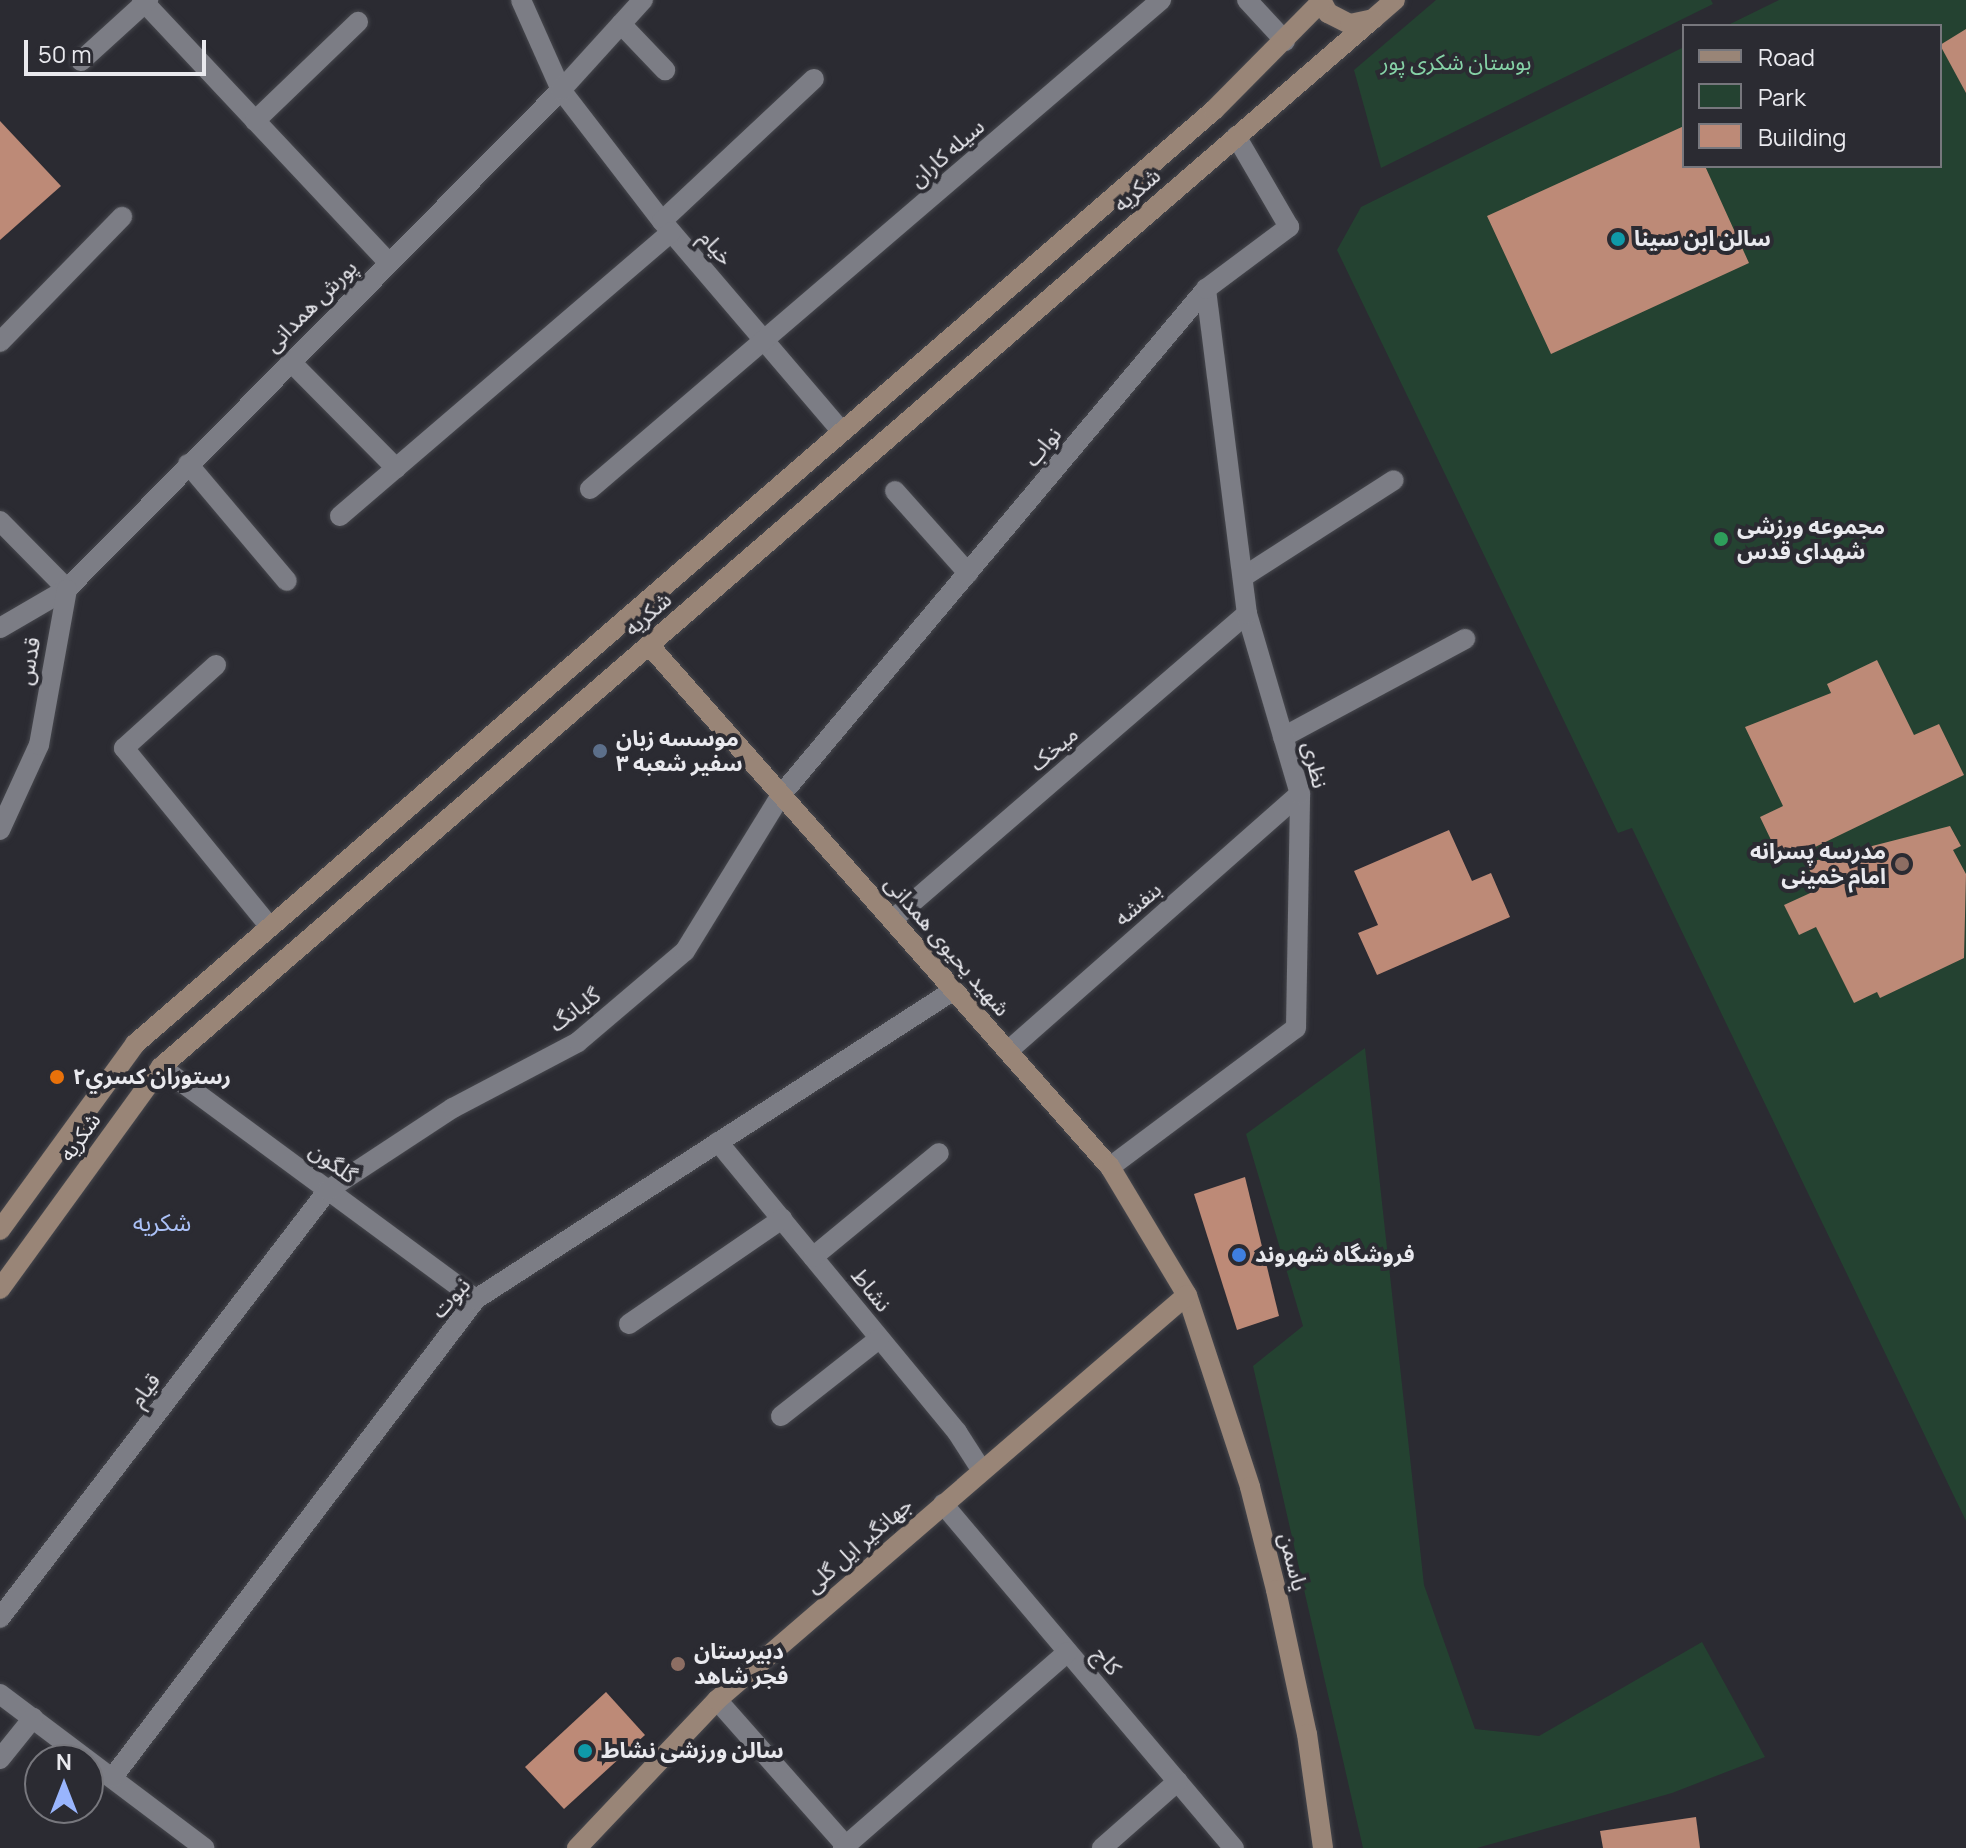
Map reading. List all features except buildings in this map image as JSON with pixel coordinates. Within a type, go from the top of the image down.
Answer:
[{"type":"main road","name":"شکریه","points":[[0,1289],[161,1067],[1395,0]]},
{"type":"main road","name":"شکریه","points":[[0,1230],[135,1044],[1214,110],[1321,1]]},
{"type":"main road","points":[[1321,1],[1328,13],[1350,24],[1373,19]]},
{"type":"main road","name":"شهید یحیوی همدانی","points":[[649,645],[1110,1167],[1187,1295]]},
{"type":"main road","name":"جهانگیر ایل گلی","points":[[577,1848],[717,1700],[1187,1295]]},
{"type":"main road","name":"یاسمن","points":[[1187,1295],[1250,1487],[1272,1575],[1307,1734],[1323,1848]]},
{"type":"street","name":"خیام","points":[[521,0],[561,90],[666,227],[842,432]]},
{"type":"street","name":"پورش همدانی","points":[[0,628],[67,589],[561,90],[643,0]]},
{"type":"street","name":"سیله کاران","points":[[590,489],[1161,0]]},
{"type":"street","points":[[1247,0],[1285,41]]},
{"type":"street","points":[[81,61],[145,1],[388,262]]},
{"type":"street","points":[[255,121],[358,22]]},
{"type":"street","points":[[621,24],[665,70]]},
{"type":"street","points":[[340,516],[666,227],[814,79]]},
{"type":"street","name":"نواب","points":[[781,795],[1206,289],[1289,227],[1236,136]]},
{"type":"street","points":[[0,342],[122,217]]},
{"type":"street","name":"نظری","points":[[1110,1167],[1296,1028],[1300,794],[1247,614],[1206,289]]},
{"type":"street","points":[[290,361],[396,468]]},
{"type":"street","points":[[188,464],[287,581]]},
{"type":"street","points":[[1243,577],[1394,480]]},
{"type":"street","points":[[895,491],[968,573]]},
{"type":"street","points":[[0,521],[67,589]]},
{"type":"street","name":"قدس","points":[[0,830],[39,745],[67,589]]},
{"type":"street","name":"میخک","points":[[892,920],[1247,614]]},
{"type":"street","points":[[1283,737],[1465,639]]},
{"type":"street","points":[[216,665],[124,748],[270,927]]},
{"type":"street","name":"بنفشه","points":[[1008,1051],[1300,794]]},
{"type":"street","name":"گلبانگ","points":[[328,1190],[453,1108],[578,1042],[685,951],[781,795]]},
{"type":"street","name":"نبوت","points":[[113,1777],[476,1299],[954,990]]},
{"type":"street","name":"گلگون","points":[[161,1067],[476,1299]]},
{"type":"street","name":"نشاط","points":[[718,1142],[957,1432],[982,1471]]},
{"type":"street","points":[[813,1257],[939,1153]]},
{"type":"street","name":"قیام","points":[[0,1618],[328,1190]]},
{"type":"street","points":[[629,1324],[782,1219]]},
{"type":"street","points":[[781,1416],[879,1339]]},
{"type":"street","name":"کاج","points":[[943,1504],[1234,1848]]},
{"type":"street","points":[[717,1700],[845,1847],[1068,1652]]},
{"type":"street","points":[[0,1694],[204,1848]]},
{"type":"street","points":[[0,1759],[33,1718]]},
{"type":"street","points":[[1102,1848],[1178,1781]]},
{"type":"green space","name":"بوستان شکری پور","points":[[1436,0],[1711,0],[1713,4],[1381,168],[1354,70]]},
{"type":"green space","name":"مجموعه ورزشی شهدای قدس","points":[[1779,0],[1966,0],[1966,1521],[1632,828],[1618,833],[1337,250],[1361,207],[1682,48],[1682,168],[1942,168],[1942,24],[1730,24]]},
{"type":"green space","points":[[1365,1048],[1424,1585],[1475,1729],[1539,1736],[1702,1642],[1765,1757],[1672,1793],[1477,1848],[1363,1848],[1253,1366],[1303,1326],[1246,1134]]},
{"type":"place","name":"سالن ابن سینا","points":[[1618,239]]},
{"type":"place","name":"مجموعه ورزشی شهدای قدس","points":[[1721,539]]},
{"type":"place","name":"موسسه زبان سفیر شعبه ۳","points":[[600,751]]},
{"type":"place","name":"مدرسه پسرانه امام خمینی","points":[[1902,864]]},
{"type":"place","name":"رستوران کسري٢","points":[[57,1077]]},
{"type":"place","name":"فروشگاه شهروند","points":[[1239,1255]]},
{"type":"place","name":"دبیرستان فجر شاهد","points":[[678,1664]]},
{"type":"place","name":"سالن ورزشی نشاط","points":[[585,1751]]},
{"type":"district","name":"شکریه","points":[[162,1222]]}]
